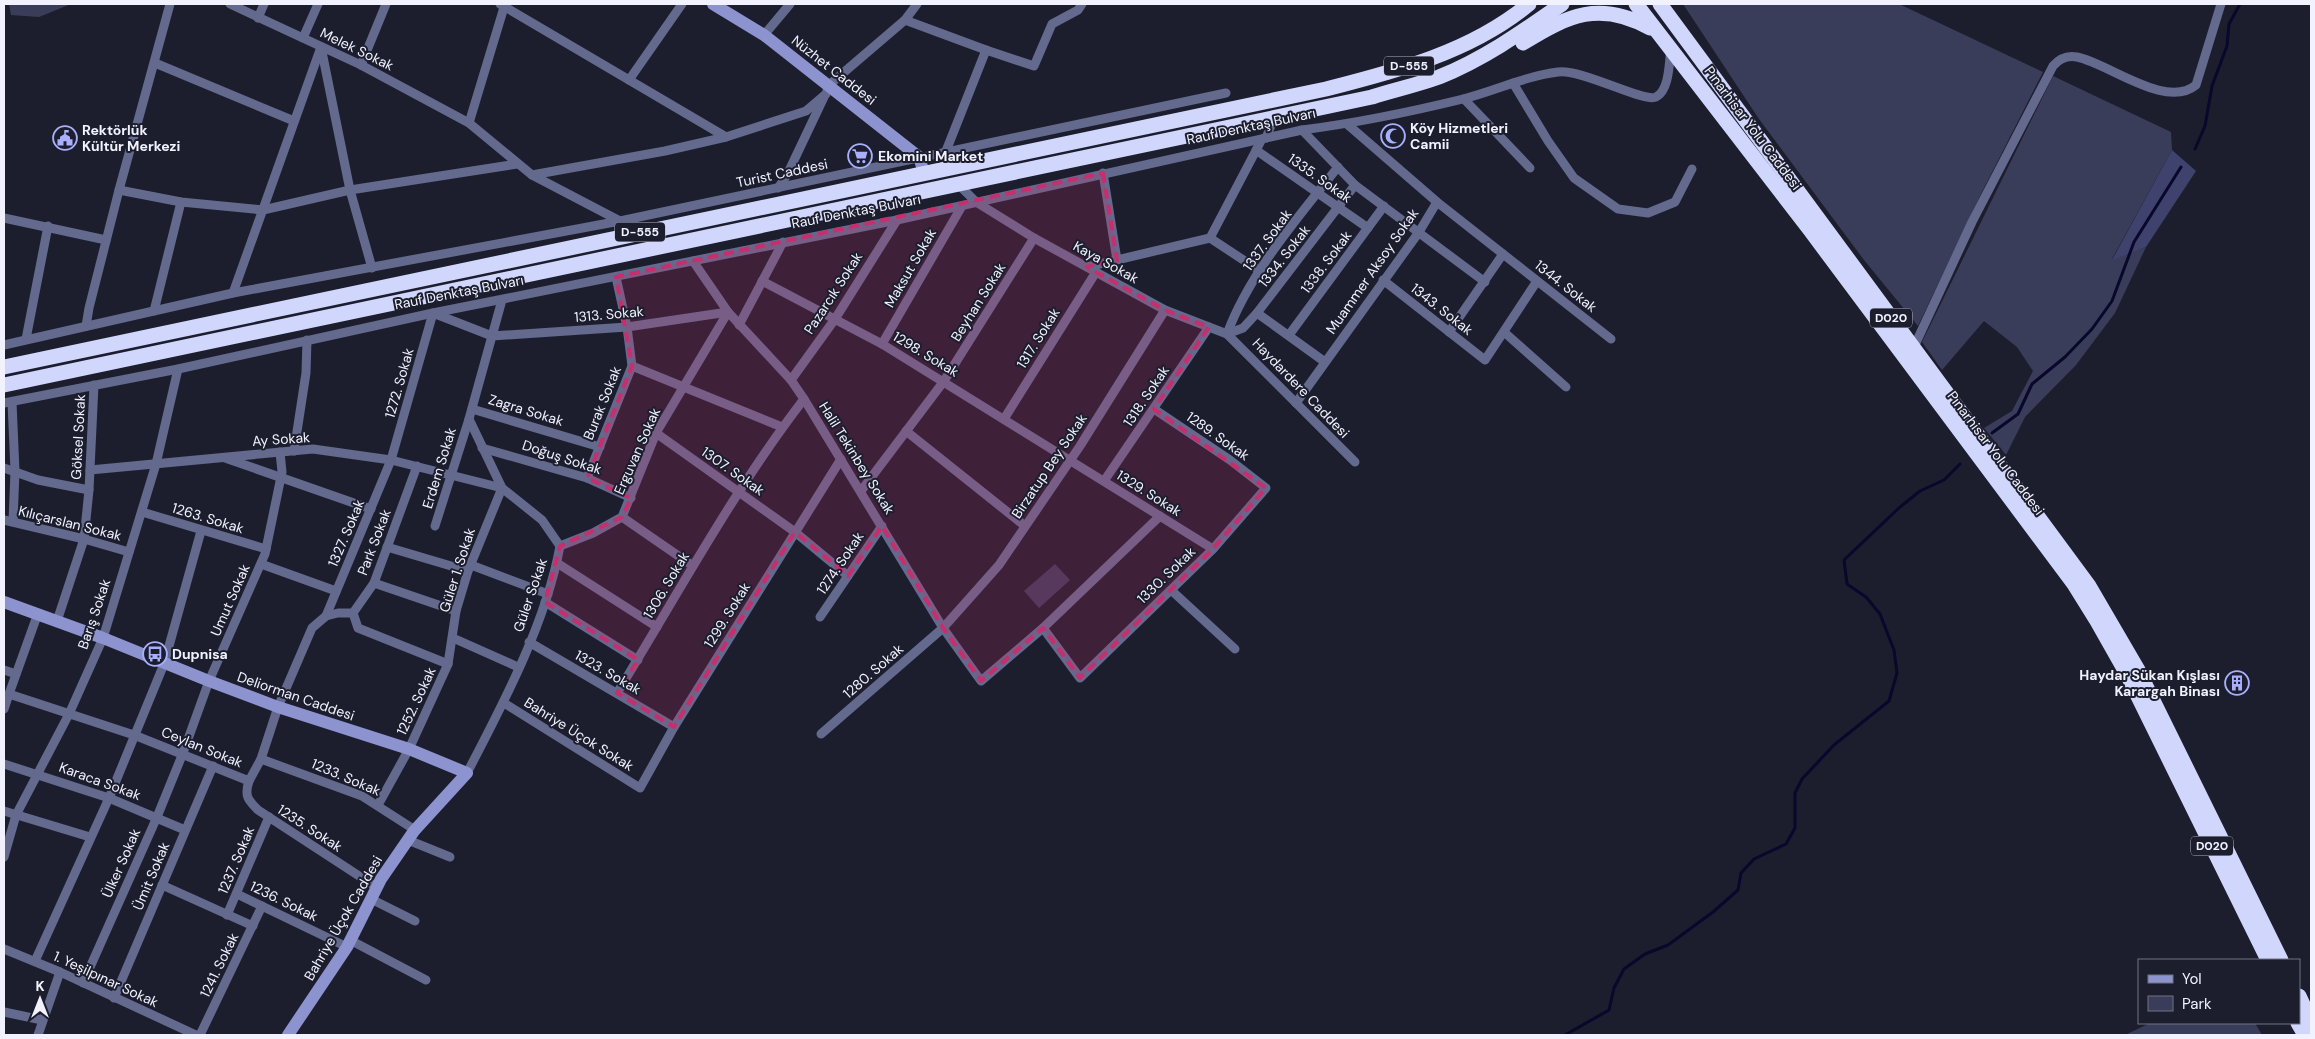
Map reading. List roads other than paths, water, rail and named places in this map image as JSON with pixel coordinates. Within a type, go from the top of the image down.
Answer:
[{"type":"highway","name":"Rauf Denktaş Bulvarı","points":[[4,367],[1326,89],[1394,70],[1465,44],[1497,27],[1529,4]]},
{"type":"highway","name":"Rauf Denktaş Bulvarı","points":[[4,385],[1372,97],[1439,77],[1496,49],[1562,4]]},
{"type":"highway","name":"Pınarhisar Yolu Caddesi","points":[[1636,4],[1804,222],[2074,584],[2098,621],[2127,674],[2268,959]]},
{"type":"highway","name":"Pınarhisar Yolu Caddesi","points":[[1660,4],[1913,349],[2075,565],[2103,607],[2138,670],[2281,959]]},
{"type":"highway","points":[[1667,4],[1678,30]]},
{"type":"highway","points":[[1439,77],[1486,63],[1564,18],[1585,10],[1614,10],[1634,18],[1650,28],[1671,47]]},
{"type":"highway","points":[[2300,998],[2311,1022]]},
{"type":"highway","points":[[2299,1024],[2305,1035]]},
{"type":"street","points":[[86,326],[119,190],[170,4]]},
{"type":"street","name":"Melek Sokak","points":[[230,4],[361,65],[469,123],[532,175],[620,221]]},
{"type":"street","points":[[258,18],[264,4]]},
{"type":"street","points":[[303,38],[318,4]]},
{"type":"street","points":[[361,65],[386,4]]},
{"type":"street","points":[[629,80],[682,4]]},
{"type":"street","name":"Nüzhet Caddesi","points":[[713,4],[764,34],[827,89],[919,157]]},
{"type":"street","points":[[764,34],[790,4]]},
{"type":"street","points":[[532,175],[665,151],[726,137],[806,111],[827,89],[905,20],[917,4]]},
{"type":"street","points":[[905,20],[1034,66],[1052,24],[1078,10],[1082,4]]},
{"type":"street","points":[[1913,349],[1972,222],[2053,66],[2059,60],[2076,56],[2138,83],[2159,89],[2184,92],[2196,85],[2221,4]]},
{"type":"street","points":[[469,123],[503,5],[726,137]]},
{"type":"street","points":[[232,293],[321,47]]},
{"type":"street","points":[[321,47],[350,190],[372,268]]},
{"type":"street","name":"Rauf Denktaş Bulvarı","points":[[8,402],[178,368],[433,313],[616,278],[897,220],[1302,130],[1347,124],[1464,99],[1513,83],[1560,72],[1600,80],[1646,99],[1655,98],[1662,92],[1666,84],[1671,47]]},
{"type":"street","points":[[946,151],[986,50]]},
{"type":"street","points":[[155,63],[294,121]]},
{"type":"street","points":[[1513,83],[1548,141],[1574,178],[1618,210],[1648,213],[1676,202],[1692,169]]},
{"type":"street","points":[[778,188],[787,175],[827,89]]},
{"type":"street","name":"Turist Caddesi","points":[[4,345],[232,293],[620,221],[1226,93]]},
{"type":"street","points":[[1464,99],[1530,168]]},
{"type":"street","points":[[1140,111],[1144,127]]},
{"type":"street","points":[[1210,238],[1274,118]]},
{"type":"street","name":"Muammer Aksoy Sokak","points":[[1296,403],[1419,232],[1437,202],[1347,124]]},
{"type":"street","points":[[1302,130],[1356,185],[1485,282]]},
{"type":"street","name":"1335. Sokak","points":[[1256,150],[1368,228]]},
{"type":"street","points":[[919,157],[924,173]]},
{"type":"street","points":[[119,190],[181,202],[263,210],[350,190],[517,164]]},
{"type":"street","name":"1337. Sokak","points":[[1227,334],[1234,315],[1260,271],[1338,168]]},
{"type":"street","points":[[1103,173],[1117,260]]},
{"type":"street","name":"Kaya Sokak","points":[[958,185],[976,202],[1034,238],[1165,310],[1227,334]]},
{"type":"street","name":"1334. Sokak","points":[[1227,334],[1244,328],[1257,313],[1356,185]]},
{"type":"street","points":[[154,311],[181,202]]},
{"type":"street","name":"1344. Sokak","points":[[1437,202],[1611,339]]},
{"type":"street","name":"Maksut Sokak","points":[[882,344],[962,206]]},
{"type":"street","name":"1338. Sokak","points":[[1289,335],[1384,206]]},
{"type":"street","points":[[4,218],[106,240]]},
{"type":"street","name":"Pazarcık Sokak","points":[[791,380],[834,319],[897,220]]},
{"type":"street","points":[[26,339],[48,226]]},
{"type":"street","name":"Beyhan Sokak","points":[[861,491],[944,382],[1034,238]]},
{"type":"street","points":[[1087,267],[1210,238],[1260,271]]},
{"type":"street","points":[[739,325],[783,242]]},
{"type":"street","points":[[1449,332],[1503,254]]},
{"type":"street","name":"Halil Tekinbey Sokak","points":[[693,262],[728,312],[791,380],[842,459],[942,628],[981,681],[1043,628]]},
{"type":"street","name":"1317. Sokak","points":[[1004,419],[1096,272]]},
{"type":"street","name":"Burak Sokak","points":[[587,478],[632,366],[627,327],[616,278]]},
{"type":"street","name":"1298. Sokak","points":[[762,280],[882,344],[1070,460]]},
{"type":"street","name":"1343. Sokak","points":[[1383,280],[1485,360],[1504,332]]},
{"type":"street","points":[[1537,281],[1504,332],[1566,388]]},
{"type":"street","points":[[469,418],[502,300]]},
{"type":"street","name":"Birzatup Bey Sokak","points":[[942,628],[999,565],[1070,460],[1165,310]]},
{"type":"street","name":"1313. Sokak","points":[[492,336],[627,327],[728,312]]},
{"type":"street","name":"Erguvan Sokak","points":[[560,546],[593,533],[622,516],[631,498],[656,433],[728,312]]},
{"type":"street","points":[[433,313],[492,336]]},
{"type":"street","name":"1272. Sokak","points":[[391,460],[433,313]]},
{"type":"street","points":[[1257,313],[1325,362]]},
{"type":"street","name":"1318. Sokak","points":[[1104,481],[1210,327]]},
{"type":"street","name":"Haydardere Caddesi","points":[[1227,334],[1355,462]]},
{"type":"street","points":[[294,451],[306,373],[307,340]]},
{"type":"street","points":[[632,366],[782,427]]},
{"type":"street","name":"Barış Sokak","points":[[4,857],[16,815],[69,714],[103,638],[156,464],[178,368]]},
{"type":"street","name":"Göksel Sokak","points":[[57,621],[84,539],[89,490],[94,385]]},
{"type":"street","points":[[738,492],[782,427],[804,399]]},
{"type":"street","points":[[8,402],[15,471],[8,521]]},
{"type":"street","name":"Zagra Sokak","points":[[472,409],[600,447]]},
{"type":"street","name":"1289. Sokak","points":[[1154,409],[1230,460],[1266,488]]},
{"type":"street","name":"Güler Sokak","points":[[467,773],[504,703],[529,642],[546,598],[557,563],[560,546],[542,520],[502,488],[469,418]]},
{"type":"street","name":"Erdem Sokak","points":[[435,526],[469,418]]},
{"type":"street","points":[[906,431],[1025,526]]},
{"type":"street","name":"1307. Sokak","points":[[656,433],[795,532],[848,576]]},
{"type":"street","name":"Doğuş Sokak","points":[[482,448],[587,478],[631,498]]},
{"type":"street","name":"Ay Sokak","points":[[90,470],[314,449],[391,460],[502,488]]},
{"type":"street","name":"Umut Sokak","points":[[183,753],[209,682],[266,549],[281,479],[280,452]]},
{"type":"street","points":[[222,457],[371,509]]},
{"type":"street","name":"1299. Sokak","points":[[640,788],[674,727],[842,459]]},
{"type":"street","name":"1327. Sokak","points":[[326,616],[391,460]]},
{"type":"street","name":"1329. Sokak","points":[[1070,460],[1213,549]]},
{"type":"street","name":"Park Sokak","points":[[353,613],[374,583],[416,466]]},
{"type":"street","points":[[4,468],[38,480],[89,490]]},
{"type":"street","name":"Güler 1. Sokak","points":[[448,664],[456,610],[469,568],[502,488]]},
{"type":"street","name":"1330. Sokak","points":[[1043,628],[1080,678],[1213,549],[1266,488]]},
{"type":"street","name":"1306. Sokak","points":[[617,693],[738,492]]},
{"type":"street","name":"1263. Sokak","points":[[142,512],[266,549]]},
{"type":"street","points":[[622,516],[693,566]]},
{"type":"street","points":[[1043,628],[1160,516]]},
{"type":"street","name":"Kılıçarslan Sokak","points":[[8,521],[129,552]]},
{"type":"street","name":"1274. Sokak","points":[[820,617],[882,526]]},
{"type":"street","points":[[36,961],[108,798],[164,664],[202,531]]},
{"type":"street","points":[[387,547],[469,568],[546,598],[638,660]]},
{"type":"street","points":[[557,563],[657,627]]},
{"type":"street","points":[[261,564],[336,591]]},
{"type":"street","points":[[374,583],[456,610]]},
{"type":"street","points":[[1170,590],[1235,649]]},
{"type":"street","name":"Deliorman Caddesi","points":[[4,602],[37,616],[57,621],[103,638],[209,682],[278,707],[409,749],[467,773]]},
{"type":"street","points":[[278,707],[312,628],[326,616],[338,613],[353,613],[358,628],[448,664]]},
{"type":"street","points":[[4,709],[37,616]]},
{"type":"street","name":"1280. Sokak","points":[[821,734],[942,628]]},
{"type":"street","points":[[453,638],[518,667]]},
{"type":"street","name":"1323. Sokak","points":[[529,642],[674,727]]},
{"type":"street","name":"1252. Sokak","points":[[378,805],[409,749],[448,664]]},
{"type":"street","points":[[4,670],[16,674]]},
{"type":"street","name":"Ceylan Sokak","points":[[9,694],[134,735],[249,781],[261,759],[278,707]]},
{"type":"street","name":"Bahriye Üçok Sokak","points":[[504,703],[640,788]]},
{"type":"street","name":"Ülker Sokak","points":[[83,983],[157,817],[183,753]]},
{"type":"street","name":"1233. Sokak","points":[[261,759],[362,796],[378,805],[412,835],[450,856]]},
{"type":"street","name":"Karaca Sokak","points":[[4,764],[38,773],[108,798],[185,830]]},
{"type":"street","name":"Ümit Sokak","points":[[114,998],[212,766]]},
{"type":"street","name":"Bahriye Üçok Caddesi","points":[[288,1035],[348,943],[373,893],[412,835],[467,773]]},
{"type":"street","name":"1235. Sokak","points":[[249,781],[246,791],[247,799],[373,893],[415,921]]},
{"type":"street","points":[[4,811],[90,838]]},
{"type":"street","name":"1237. Sokak","points":[[227,914],[269,817]]},
{"type":"street","points":[[162,885],[253,926]]},
{"type":"street","name":"1236. Sokak","points":[[237,894],[426,980]]},
{"type":"street","name":"1241. Sokak","points":[[198,1035],[262,906]]},
{"type":"street","name":"1. Yeşilpınar Sokak","points":[[4,949],[36,961],[198,1035]]},
{"type":"street","points":[[38,1035],[60,972]]},
{"type":"street","points":[[4,1012],[42,1020]]},
{"type":"waterway","points":[[2195,149],[2205,126],[2212,86],[2227,46],[2229,24],[2240,4]]},
{"type":"waterway","points":[[1992,433],[2018,414],[2032,384],[2065,357],[2092,329],[2112,301],[2134,242],[2181,167]]},
{"type":"waterway","points":[[1565,1035],[1609,1010],[1614,988],[1624,969],[1645,954],[1668,945],[1713,912],[1738,890],[1741,873],[1754,859],[1786,844],[1795,828],[1795,793],[1802,779],[1834,745],[1889,701],[1897,673],[1894,650],[1880,614],[1866,597],[1847,584],[1844,560],[1900,507],[1920,491],[1944,480],[1960,464]]},
{"type":"place","name":"Köy Hizmetleri Camii","points":[[1393,136]]},
{"type":"place","name":"Rektörlük Kültür Merkezi","points":[[65,138]]},
{"type":"place","name":"Ekomini Market","points":[[860,156]]},
{"type":"place","name":"Dupnisa","points":[[155,654]]},
{"type":"place","name":"Haydar Sükan Kışlası Karargah Binası","points":[[2237,683]]}]
